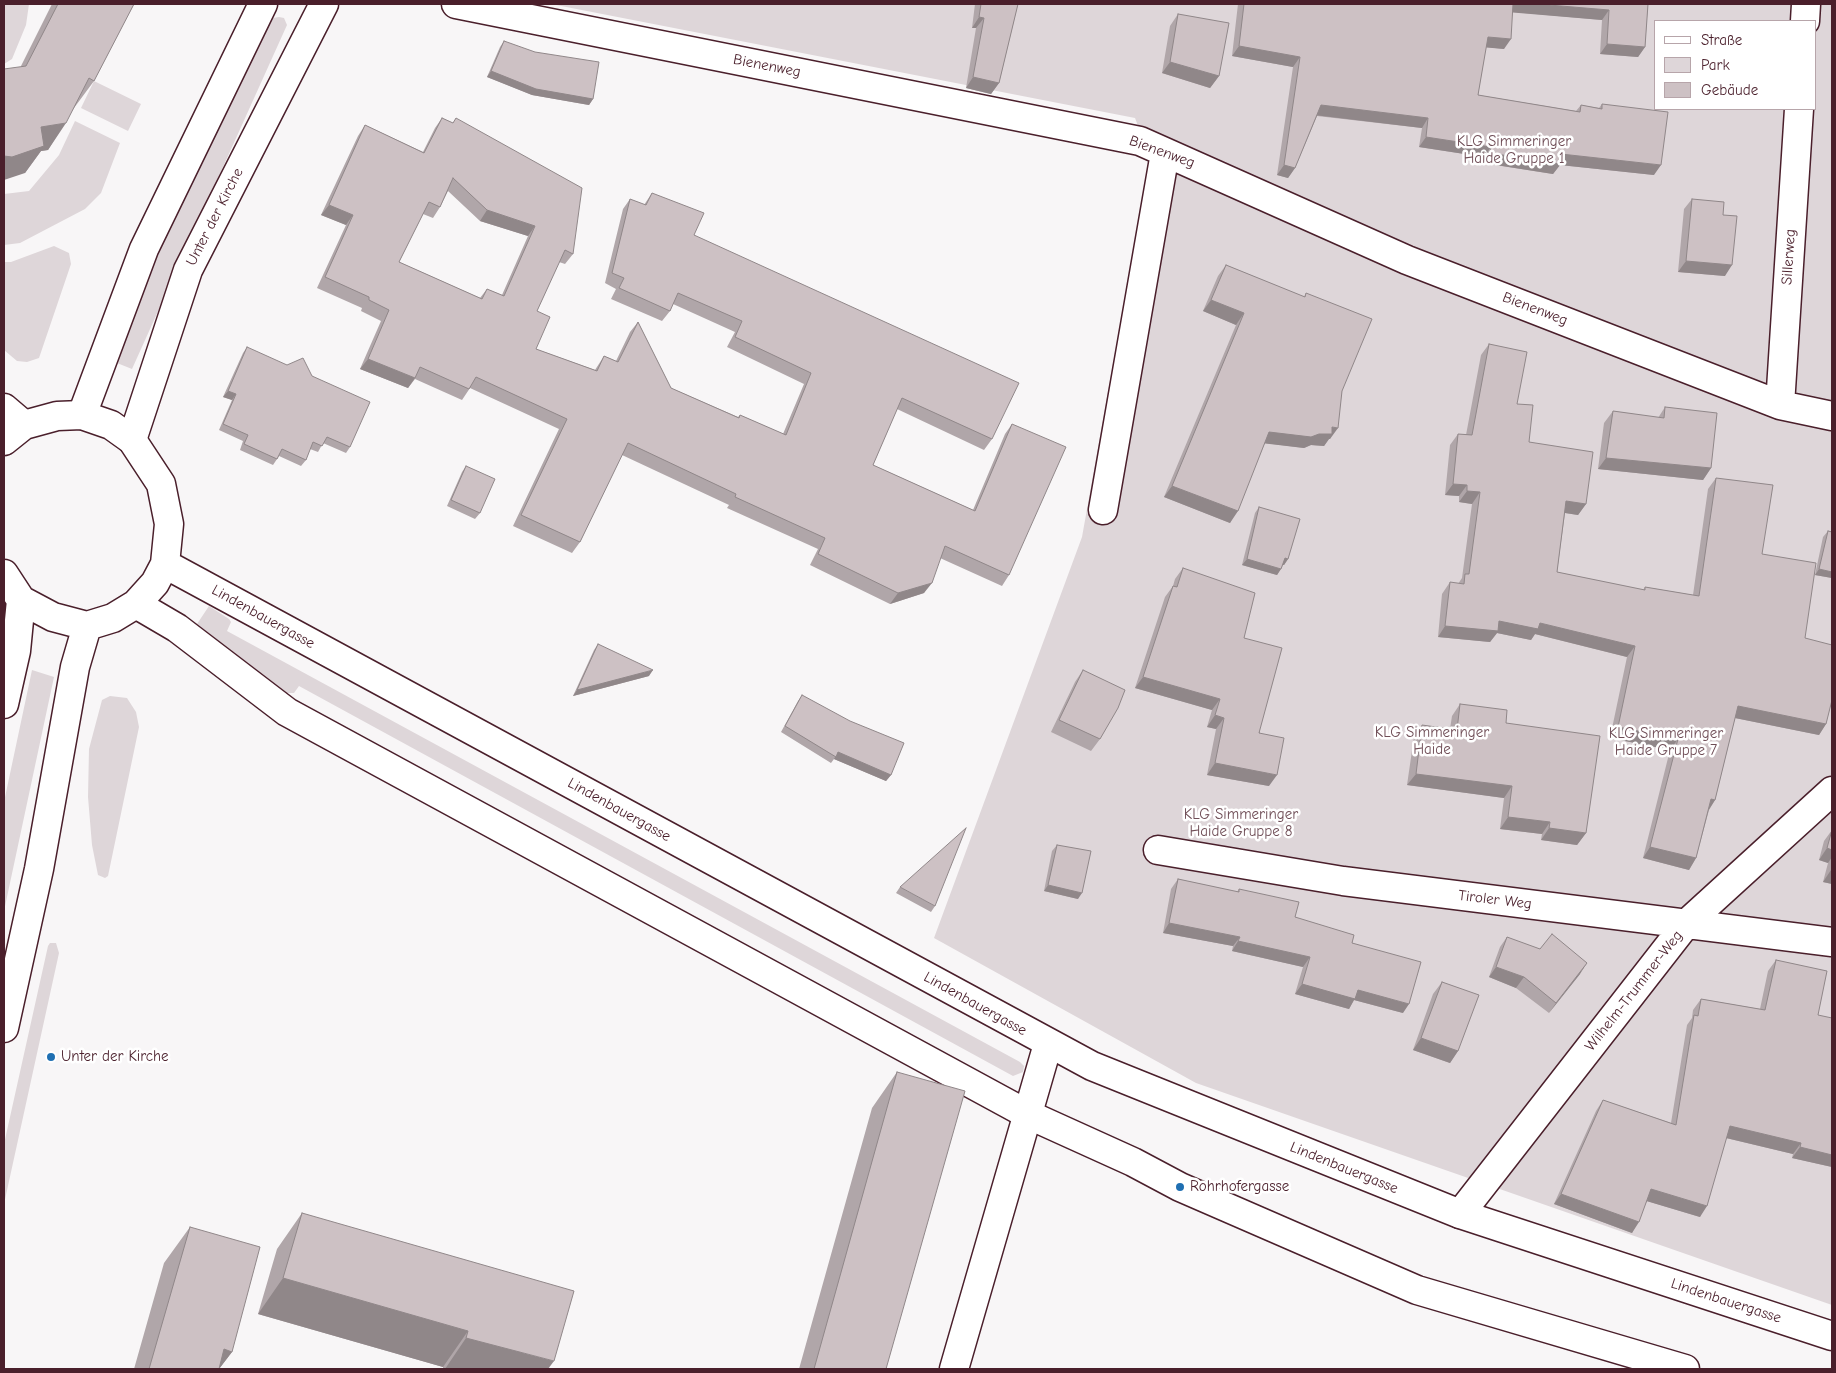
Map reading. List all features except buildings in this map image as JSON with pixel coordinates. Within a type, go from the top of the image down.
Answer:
[{"type":"street","points":[[82,414],[144,249],[263,4]]},
{"type":"street","name":"Unter der Kirche","points":[[132,440],[188,270],[324,4]]},
{"type":"street","name":"Bienenweg","points":[[456,4],[1140,141],[1165,153],[1190,161],[1408,260],[1780,405],[1832,416]]},
{"type":"street","points":[[1805,20],[1806,4]]},
{"type":"street","name":"Sillerweg","points":[[1780,405],[1799,110]]},
{"type":"street","points":[[1103,510],[1165,153]]},
{"type":"street","points":[[4,408],[14,433],[57,416],[82,414],[111,425],[132,440],[161,484],[169,524],[165,564],[155,583],[136,604],[113,618],[87,626],[53,617],[21,600],[4,574]]},
{"type":"street","name":"Lindenbauergasse","points":[[165,564],[1048,1044],[1092,1066],[1460,1214],[1832,1336]]},
{"type":"street","points":[[4,704],[16,652],[21,600]]},
{"type":"street","points":[[136,604],[177,628],[287,712],[1027,1114],[1134,1162],[1180,1187],[1417,1290],[1685,1369]]},
{"type":"street","points":[[4,1028],[39,868],[75,667],[87,626]]},
{"type":"street","name":"Wilhelm-Trummer-Weg","points":[[1460,1214],[1686,924],[1832,791]]},
{"type":"street","name":"Tiroler Weg","points":[[1158,850],[1343,881],[1832,942]]},
{"type":"street","points":[[954,1369],[1048,1044]]},
{"type":"green space","points":[[4,4],[29,4],[26,25],[12,59],[4,64]]},
{"type":"green space","name":"KLG Simmeringer Haide","points":[[551,4],[1832,4],[1832,1305],[1196,1083],[934,938],[1082,537],[1150,157],[1135,118]]},
{"type":"green space","points":[[273,18],[284,18],[287,25],[132,369],[112,361],[160,234],[238,78]]},
{"type":"green space","points":[[94,81],[141,104],[128,131],[81,108]]},
{"type":"green space","points":[[75,121],[120,143],[101,193],[85,209],[20,243],[4,245],[4,194],[29,191],[59,155]]},
{"type":"green space","points":[[54,246],[69,253],[71,264],[39,358],[27,362],[17,361],[4,350],[4,262],[11,262]]},
{"type":"green space","points":[[209,606],[229,619],[231,622],[227,631],[1020,1062],[1024,1066],[1023,1072],[1013,1076],[299,686],[294,693],[287,693],[197,624]]},
{"type":"green space","points":[[32,670],[54,677],[4,911],[4,802]]},
{"type":"green space","points":[[110,696],[127,698],[136,712],[139,727],[108,876],[105,878],[98,875],[92,845],[88,797],[89,749],[102,700]]},
{"type":"green space","points":[[50,943],[56,943],[59,953],[4,1204],[4,1144]]},
{"type":"place","name":"Unter der Kirche","points":[[51,1057]]},
{"type":"place","name":"Rohrhofergasse","points":[[1180,1187]]},
{"type":"park label","name":"KLG Simmeringer Haide Gruppe 1","points":[[1514,150]]},
{"type":"park label","name":"KLG Simmeringer Haide Gruppe 7","points":[[1666,742]]},
{"type":"park label","name":"KLG Simmeringer Haide Gruppe 8","points":[[1241,824]]}]
